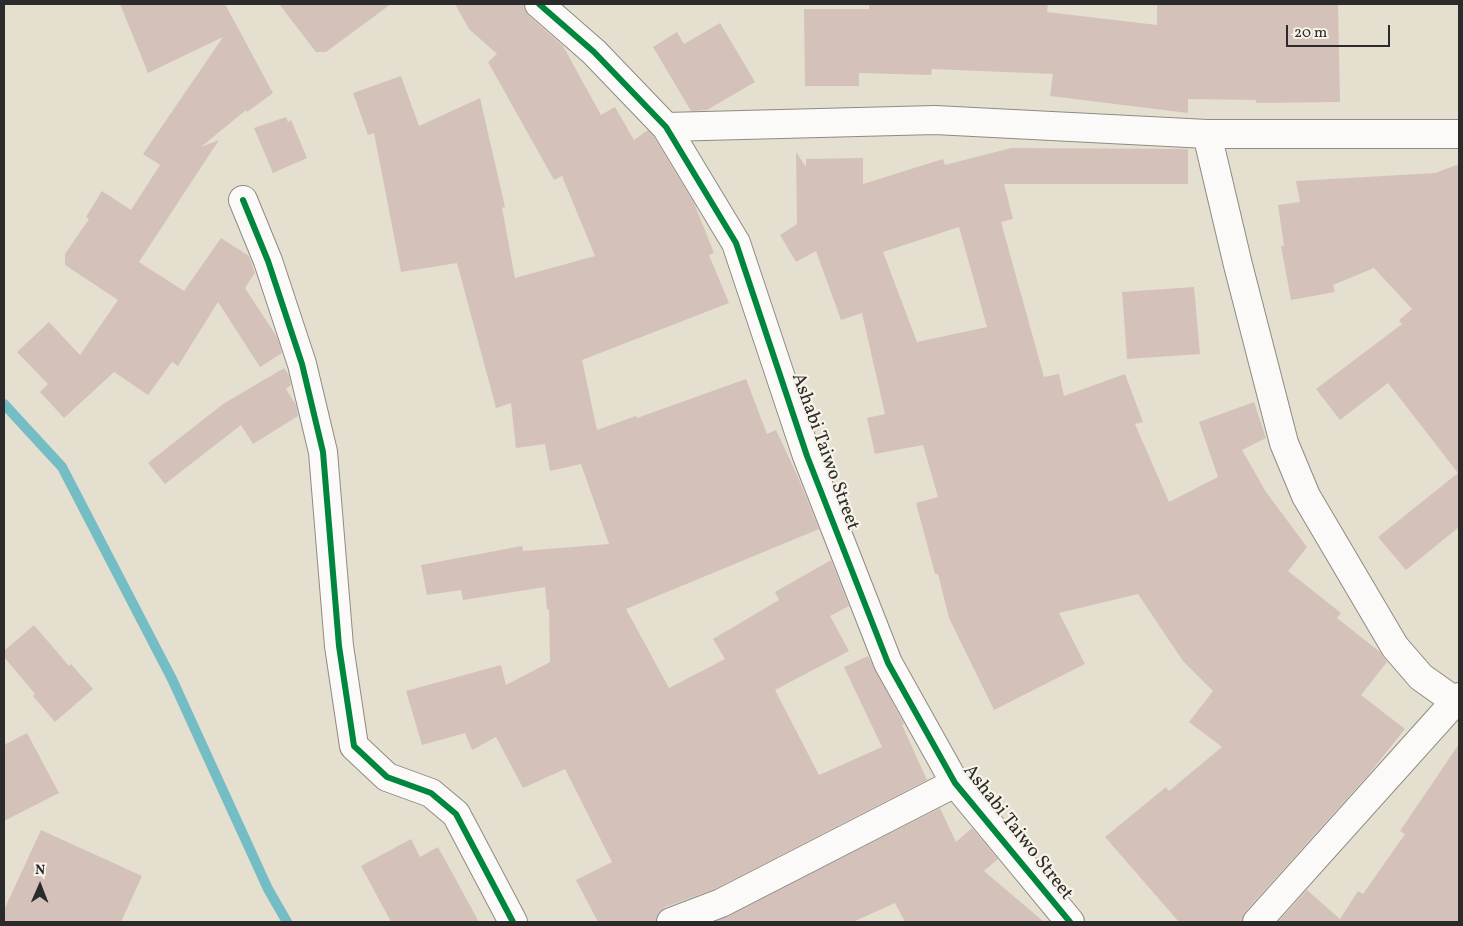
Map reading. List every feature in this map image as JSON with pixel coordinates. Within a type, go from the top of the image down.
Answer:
[{"type":"street","name":"Ashabi Taiwo Street","points":[[539,4],[594,52],[666,127],[736,243],[807,456],[888,663],[955,783],[1070,922]]},
{"type":"street","points":[[666,127],[935,120],[1207,134],[1459,134]]},
{"type":"street","points":[[1207,134],[1238,265],[1284,443],[1306,496],[1395,648],[1421,677],[1458,701],[1257,922]]},
{"type":"street","points":[[243,200],[268,261],[299,355],[323,452],[339,646],[354,746],[386,777],[431,793],[456,814],[513,922]]},
{"type":"street","points":[[671,922],[721,903],[955,783]]},
{"type":"building","points":[[120,4],[225,4],[273,93],[247,112],[246,110],[201,147],[219,140],[139,262],[184,291],[221,238],[249,256],[255,273],[245,288],[277,337],[282,353],[260,367],[218,302],[178,366],[172,362],[148,395],[114,372],[64,418],[40,392],[48,384],[17,352],[49,322],[80,355],[118,300],[65,265],[65,254],[89,219],[86,217],[102,191],[131,210],[160,165],[143,154],[223,37],[148,73]]},
{"type":"building","points":[[279,4],[391,4],[326,52],[316,52]]},
{"type":"building","points":[[455,4],[523,4],[529,16],[563,46],[601,115],[615,107],[634,140],[648,130],[654,137],[694,203],[714,253],[709,255],[729,303],[582,360],[597,430],[636,416],[637,418],[746,379],[767,434],[776,430],[819,529],[626,609],[669,688],[725,659],[713,639],[779,600],[775,592],[831,560],[849,606],[830,616],[849,651],[775,690],[819,775],[882,747],[844,667],[868,656],[904,724],[902,725],[927,780],[715,889],[665,907],[659,913],[656,922],[598,922],[576,880],[612,862],[565,769],[523,788],[496,737],[472,750],[465,733],[422,745],[406,691],[501,665],[506,685],[550,662],[549,609],[547,610],[545,587],[463,600],[461,590],[427,595],[421,565],[522,546],[523,551],[609,544],[581,464],[550,471],[545,444],[516,448],[511,403],[496,408],[457,263],[401,272],[374,133],[368,135],[353,93],[401,76],[419,126],[480,98],[505,207],[502,208],[515,278],[595,256],[562,176],[554,180],[488,62],[497,54],[469,29]]},
{"type":"building","points":[[869,4],[1048,4],[1047,12],[1157,25],[1157,4],[1338,4],[1340,102],[1256,103],[1256,100],[1188,99],[1188,113],[1050,96],[1053,74],[932,69],[931,75],[859,73],[859,86],[805,86],[804,9],[869,9]]},
{"type":"building","points":[[720,23],[755,82],[707,110],[691,111],[653,47],[677,32],[684,44]]},
{"type":"building","points":[[286,117],[288,122],[291,120],[307,158],[273,173],[254,128]]},
{"type":"building","points":[[1011,148],[1188,149],[1188,184],[1004,184],[1013,219],[1001,222],[1044,377],[1059,374],[1064,396],[1125,374],[1143,422],[1135,424],[1169,502],[1218,477],[1199,422],[1254,402],[1266,438],[1242,450],[1266,492],[1307,547],[1288,571],[1341,613],[1337,618],[1380,652],[1387,662],[1361,695],[1405,729],[1368,775],[1245,912],[1242,922],[1179,922],[1105,837],[1166,787],[1169,791],[1222,747],[1189,722],[1213,691],[1183,661],[1138,594],[1059,613],[1085,664],[994,710],[949,618],[938,574],[935,574],[916,503],[938,497],[923,445],[875,454],[867,418],[885,414],[862,313],[841,320],[816,251],[796,262],[780,235],[797,224],[796,152],[806,167],[806,159],[863,158],[863,184],[943,159],[945,165]],"holes":[[[959,227],[987,327],[917,342],[883,252]]]},
{"type":"building","points":[[1459,164],[1459,527],[1406,570],[1378,537],[1458,473],[1388,383],[1340,420],[1316,389],[1402,324],[1399,320],[1412,309],[1374,268],[1333,285],[1335,292],[1291,300],[1281,246],[1284,246],[1278,205],[1300,202],[1296,181],[1435,173]]},
{"type":"building","points":[[1194,287],[1200,354],[1127,359],[1122,292]]},
{"type":"building","points":[[284,368],[289,375],[291,385],[286,389],[296,405],[298,416],[253,444],[241,425],[165,484],[148,463],[223,404]]},
{"type":"building","points":[[34,625],[69,666],[71,664],[93,689],[55,722],[33,696],[35,694],[4,657],[4,651]]},
{"type":"building","points":[[27,733],[59,793],[4,821],[4,745]]},
{"type":"building","points":[[1459,744],[1459,922],[1278,922],[1307,890],[1340,919],[1358,891],[1363,894],[1405,834],[1400,831]]},
{"type":"building","points":[[940,808],[956,842],[972,828],[998,859],[984,871],[1044,922],[905,922],[895,903],[853,922],[714,922]]},
{"type":"building","points":[[41,830],[142,876],[121,922],[4,922],[4,910]]},
{"type":"building","points":[[411,839],[420,857],[438,847],[479,922],[391,922],[361,866]]},
{"type":"waterway","points":[[4,404],[62,467],[172,679],[268,889],[287,922]]},
{"type":"cycle path","points":[[539,4],[594,52],[666,127],[736,243],[807,456],[888,663],[955,783],[1070,922]]},
{"type":"cycle path","points":[[243,200],[268,261],[302,364],[323,452],[339,646],[354,746],[387,777],[431,793],[456,814],[513,922]]}]
